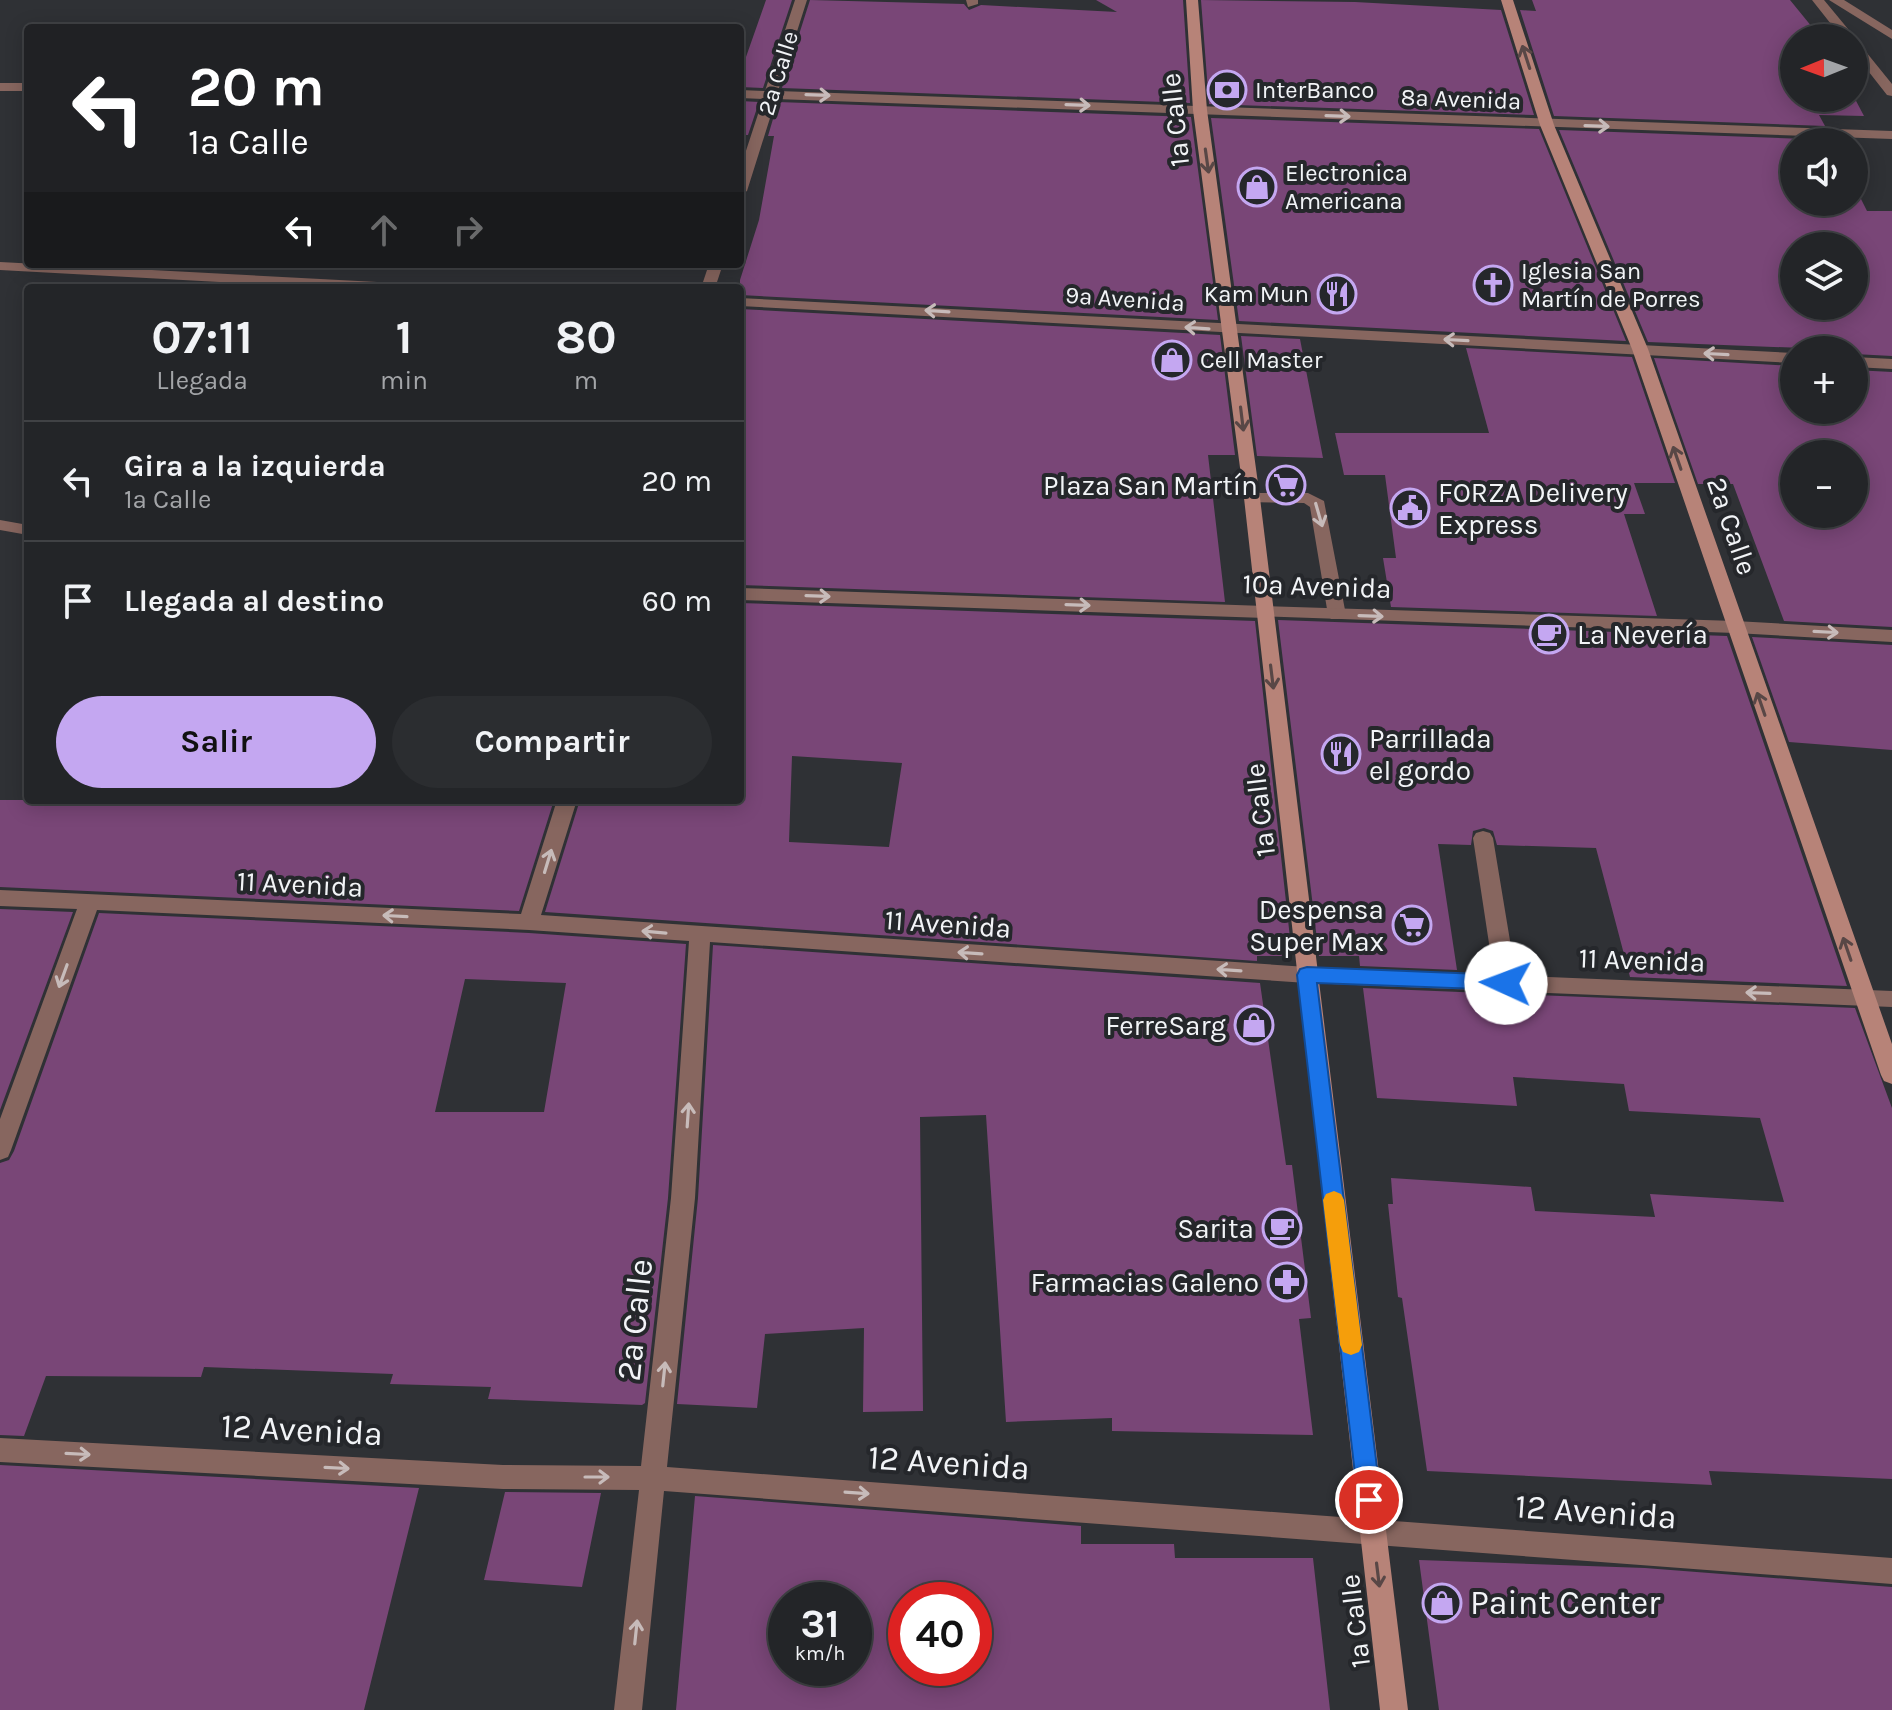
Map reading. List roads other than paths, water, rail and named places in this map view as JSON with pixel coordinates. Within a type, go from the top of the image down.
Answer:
[{"type":"main road","name":"1a Calle","points":[[1192,0],[1200,110],[1252,498],[1394,1710]]},
{"type":"main road","name":"2a Calle","points":[[1507,0],[1547,125],[1640,349],[1892,1075]]},
{"type":"street","name":"2a Calle","points":[[744,179],[801,0]]},
{"type":"street","points":[[1818,0],[1838,24]]},
{"type":"street","points":[[1835,0],[1892,35]]},
{"type":"street","points":[[1868,62],[1892,92]]},
{"type":"street","points":[[0,87],[24,87]]},
{"type":"street","name":"8a Avenida","points":[[744,94],[1892,135]]},
{"type":"street","points":[[0,266],[24,267]]},
{"type":"street","points":[[38,268],[340,284]]},
{"type":"street","name":"9a Avenida","points":[[744,302],[1780,357]]},
{"type":"street","points":[[1868,363],[1892,364]]},
{"type":"street","points":[[1252,498],[1308,498],[1318,505],[1337,615]]},
{"type":"street","points":[[0,525],[24,529]]},
{"type":"street","name":"10a Avenida","points":[[744,594],[1735,627],[1892,636]]},
{"type":"street","points":[[529,922],[566,804]]},
{"type":"street","points":[[1483,838],[1506,983]]},
{"type":"street","name":"11 Avenida","points":[[0,898],[529,922],[1307,975],[1892,999]]},
{"type":"street","points":[[0,1150],[90,902]]},
{"type":"street","name":"2a Calle","points":[[628,1710],[683,1198],[700,936]]},
{"type":"street","name":"12 Avenida","points":[[0,1450],[503,1477],[652,1478],[1892,1571]]},
{"type":"place","name":"InterBanco","points":[[1227,90]]},
{"type":"place","name":"Electronica Americana","points":[[1257,187]]},
{"type":"place","name":"Iglesia San Martín de Porres","points":[[1493,285]]},
{"type":"place","name":"Kam Mun","points":[[1337,294]]},
{"type":"place","name":"Cell Master","points":[[1172,360]]},
{"type":"place","name":"Plaza San Martín","points":[[1286,485]]},
{"type":"place","name":"FORZA Delivery Express","points":[[1410,508]]},
{"type":"place","name":"La Nevería","points":[[1549,634]]},
{"type":"place","name":"Parrillada el gordo","points":[[1341,754]]},
{"type":"place","name":"Despensa Super Max","points":[[1412,925]]},
{"type":"place","name":"FerreSarg","points":[[1254,1025]]},
{"type":"place","name":"Sarita","points":[[1282,1228]]},
{"type":"place","name":"Farmacias Galeno","points":[[1287,1282]]},
{"type":"place","name":"Paint Center","points":[[1442,1603]]}]
